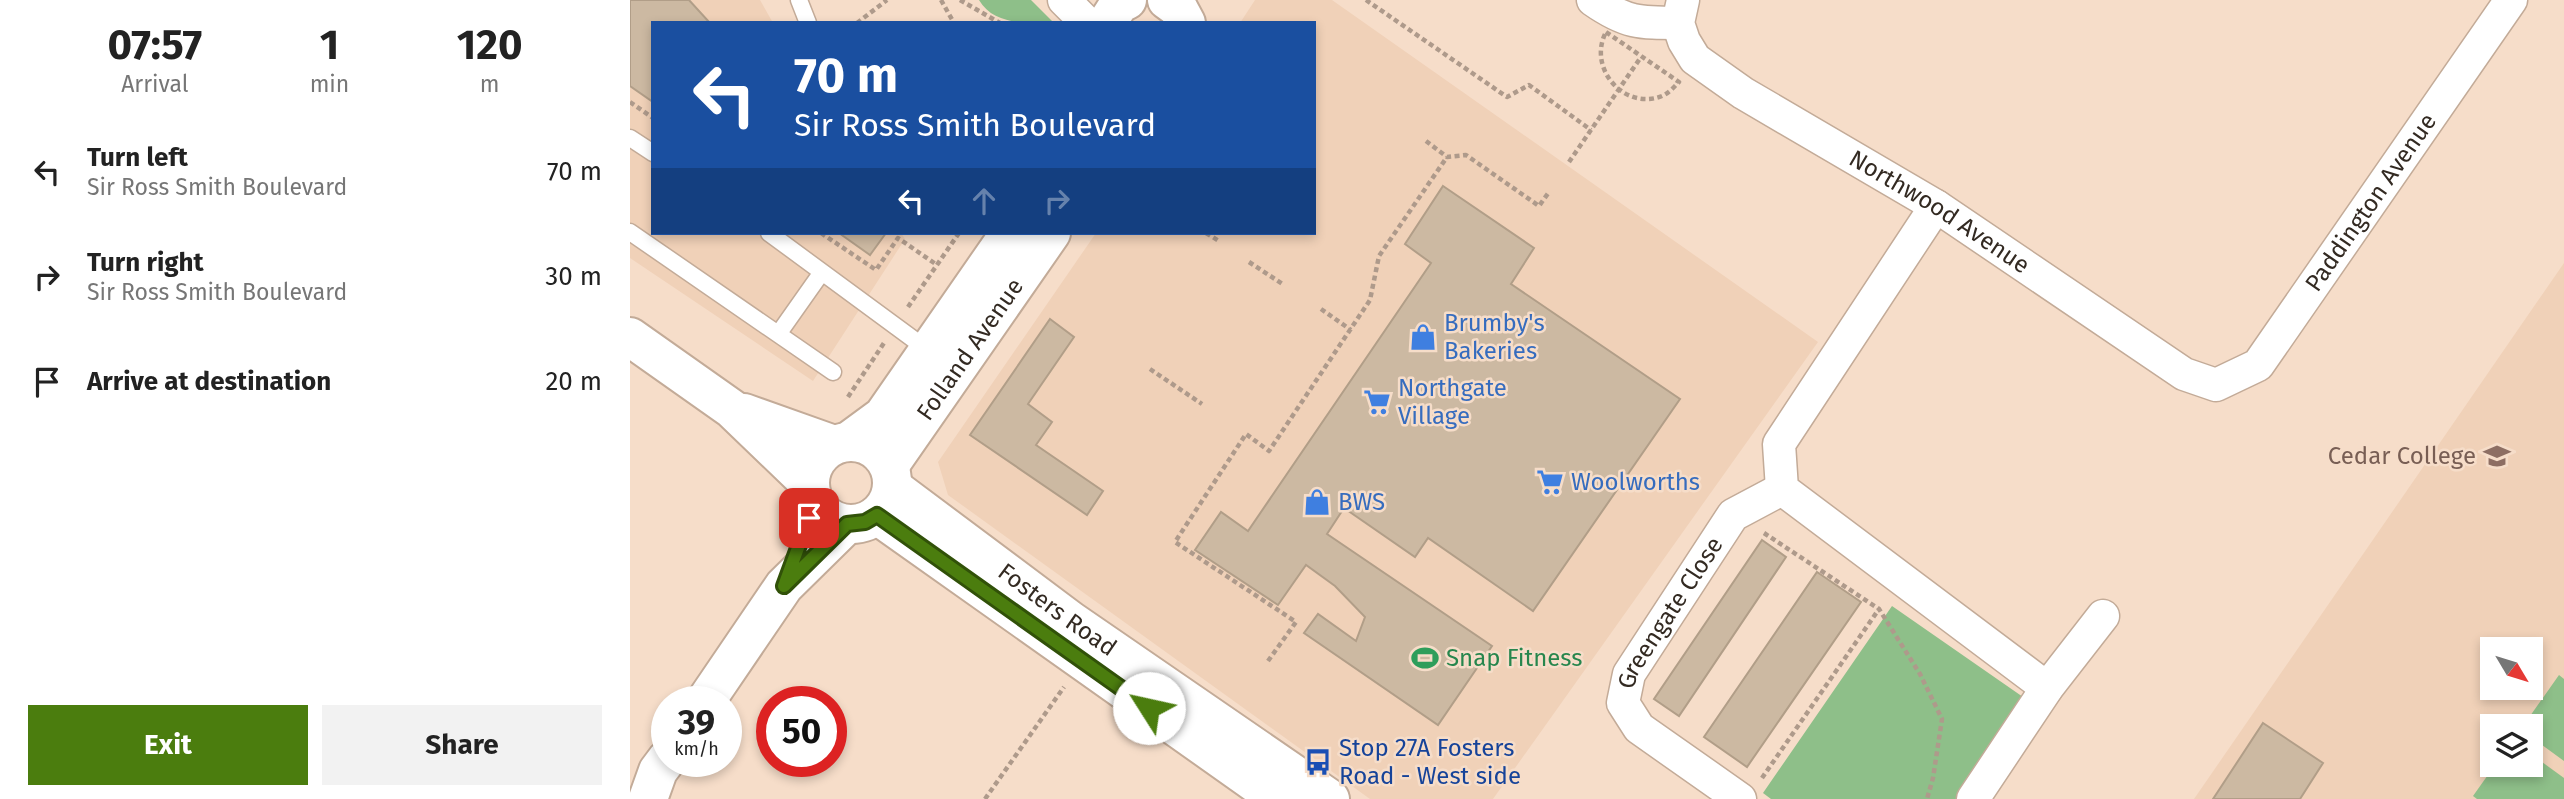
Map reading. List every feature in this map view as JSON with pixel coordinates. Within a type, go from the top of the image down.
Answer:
[{"type":"main road","points":[[1108,21],[1119,4],[1127,0]]},
{"type":"main road","name":"Folland Avenue","points":[[842,443],[883,415],[1009,235]]},
{"type":"main road","name":"Folland Avenue","points":[[784,586],[876,498],[1050,235]]},
{"type":"main road","points":[[630,337],[732,409],[812,493],[823,513],[833,520],[876,498],[879,452],[867,444],[842,443],[732,409]]},
{"type":"main road","points":[[716,686],[784,586],[812,493],[816,461],[842,443]]},
{"type":"main road","name":"Fosters Road","points":[[876,498],[1278,799]]},
{"type":"main road","name":"Fosters Road","points":[[876,498],[1071,621],[1330,799]]},
{"type":"main road","points":[[648,799],[656,777]]},
{"type":"street","points":[[1064,0],[1085,21]]},
{"type":"street","name":"Northwood Avenue","points":[[1593,0],[1638,23],[1681,12],[1684,41],[1695,59],[1936,206],[2185,374],[2216,385]]},
{"type":"street","name":"Paddington Avenue","points":[[2216,385],[2258,365],[2511,0]]},
{"type":"street","points":[[1936,206],[1779,444],[1782,489],[2047,688]]},
{"type":"street","name":"Greengate Close","points":[[1749,791],[1639,728],[1623,703],[1629,674],[1733,516],[1782,489]]},
{"type":"street","points":[[1973,799],[2047,688],[2103,616]]},
{"type":"lane","points":[[799,0],[807,21]]},
{"type":"lane","points":[[630,138],[651,152]]},
{"type":"lane","points":[[630,232],[833,372]]},
{"type":"lane","points":[[772,235],[928,350]]},
{"type":"lane","points":[[779,333],[822,272]]},
{"type":"path","points":[[860,21],[887,0]]},
{"type":"path","points":[[942,0],[953,21]]},
{"type":"path","points":[[960,0],[997,21]]},
{"type":"path","points":[[1366,0],[1507,97],[1529,85],[1591,130]]},
{"type":"path","points":[[1606,32],[1679,82],[1665,95],[1654,98],[1628,95],[1619,90],[1609,80],[1601,64],[1599,52],[1606,32]]},
{"type":"path","points":[[1569,162],[1641,57]]},
{"type":"path","points":[[630,102],[651,117]]},
{"type":"path","points":[[1426,141],[1447,157],[1466,155],[1539,206],[1549,192]]},
{"type":"path","points":[[1268,661],[1296,622],[1175,541],[1246,434],[1269,450],[1370,300],[1379,256],[1447,157]]},
{"type":"path","points":[[824,235],[876,270],[898,238],[937,265]]},
{"type":"path","points":[[1209,235],[1219,241]]},
{"type":"path","points":[[1249,262],[1284,285]]},
{"type":"path","points":[[1321,310],[1350,330]]},
{"type":"path","points":[[1150,369],[1202,404]]},
{"type":"path","points":[[1760,535],[1766,532],[1879,609],[1920,674],[1942,719],[1927,799]]},
{"type":"path","points":[[1749,791],[1879,609]]},
{"type":"path","points":[[985,799],[1064,686]]},
{"type":"shaded area","points":[[630,0],[760,0],[772,21],[651,21],[651,235],[902,235],[905,239],[813,381],[630,258]]},
{"type":"shaded area","name":"Northgate Village","points":[[1255,0],[1332,0],[1818,342],[1493,799],[1370,799],[948,495],[938,462],[1095,235],[1316,235],[1316,21],[1241,21]]},
{"type":"shaded area","name":"Cedar College","points":[[2564,263],[2564,799],[2194,799]]},
{"type":"green space","points":[[979,0],[1031,0],[1052,21],[1013,21],[994,15]]},
{"type":"green space","points":[[1892,606],[2023,697],[1956,799],[1771,799],[1763,793]]},
{"type":"green space","points":[[2559,675],[2564,679],[2564,761],[2543,746],[2543,714],[2531,714]]},
{"type":"green space","points":[[2543,763],[2564,778],[2564,799],[2477,799],[2473,796],[2486,777],[2543,777]]},
{"type":"building","points":[[630,0],[689,0],[708,21],[651,21],[651,101],[630,86]]},
{"type":"building","points":[[1443,186],[1534,248],[1511,284],[1680,399],[1533,611],[1428,538],[1415,557],[1344,508],[1327,534],[1492,646],[1438,725],[1304,633],[1318,614],[1356,641],[1365,617],[1335,586],[1306,565],[1278,605],[1195,550],[1221,512],[1248,531],[1431,263],[1405,244]]},
{"type":"building","points":[[842,235],[885,235],[870,255]]},
{"type":"building","points":[[1050,319],[1074,337],[1028,404],[1052,422],[1036,445],[1103,491],[1087,515],[970,435]]},
{"type":"building","points":[[1762,540],[1786,557],[1679,716],[1654,699]]},
{"type":"building","points":[[1817,572],[1861,602],[1747,767],[1704,737]]},
{"type":"building","points":[[2263,723],[2323,763],[2300,799],[2213,799]]},
{"type":"place","name":"Brumby's Bakeries","points":[[1423,337]]},
{"type":"place","name":"Northgate Village","points":[[1377,402]]},
{"type":"place","name":"Cedar College","points":[[2497,456]]},
{"type":"place","name":"Woolworths","points":[[1550,482]]},
{"type":"place","name":"BWS","points":[[1317,502]]},
{"type":"place","name":"Snap Fitness","points":[[1425,658]]},
{"type":"place","name":"Stop 27A Fosters Road - West side","points":[[1318,762]]},
{"type":"route","points":[[809,518],[784,586],[847,524],[865,522],[877,515],[1149,708]]}]
